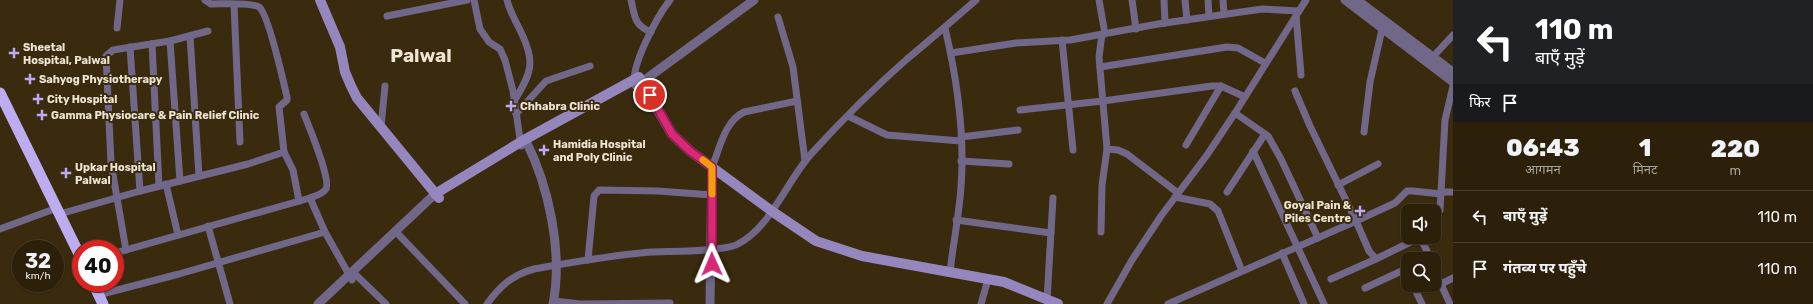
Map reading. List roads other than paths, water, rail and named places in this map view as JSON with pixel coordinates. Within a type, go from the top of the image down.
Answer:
[{"type":"highway","points":[[0,93],[72,240]]},
{"type":"main road","points":[[320,0],[340,46],[345,72],[357,98],[437,196],[523,143],[637,81],[672,134],[690,151],[773,212],[816,240],[862,256],[1004,282],[1051,302]]},
{"type":"street","points":[[117,28],[120,0]]},
{"type":"street","points":[[206,0],[211,4],[255,6],[263,11],[280,63],[287,97],[287,100],[279,107],[284,152],[292,170],[299,201]]},
{"type":"street","points":[[387,16],[436,8],[467,0]]},
{"type":"street","points":[[474,0],[480,29],[489,42],[500,49],[505,60],[523,143],[533,155],[543,186],[557,265],[553,303],[670,303]]},
{"type":"street","points":[[507,0],[526,41],[531,63],[530,72],[514,101]]},
{"type":"street","points":[[631,0],[636,21],[641,28],[651,32]]},
{"type":"street","points":[[637,81],[642,50],[663,9],[670,0]]},
{"type":"street","points":[[637,81],[746,0]]},
{"type":"street","points":[[637,81],[754,0]]},
{"type":"street","points":[[487,304],[499,288],[509,279],[521,272],[588,260],[649,252],[712,249],[730,247],[738,244],[750,236],[773,212],[805,161],[848,116],[907,59],[946,28],[976,0]]},
{"type":"street","points":[[1099,0],[1103,34],[1099,57],[1107,149],[1102,185],[1101,232]]},
{"type":"street","points":[[1132,0],[1136,28]]},
{"type":"street","points":[[1164,0],[1166,23]]},
{"type":"street","points":[[1185,0],[1186,20]]},
{"type":"street","points":[[1208,0],[1209,16]]},
{"type":"street","points":[[1223,0],[1224,14]]},
{"type":"street","points":[[1107,304],[1129,265],[1177,195],[1207,155],[1306,0]]},
{"type":"street","points":[[1345,0],[1383,24],[1430,60],[1453,82]]},
{"type":"street","points":[[1357,0],[1383,24]]},
{"type":"street","points":[[234,5],[240,142]]},
{"type":"street","points":[[951,53],[1016,43],[1062,40],[1209,16],[1263,9],[1298,13]]},
{"type":"street","points":[[1298,13],[1301,75]]},
{"type":"street","points":[[778,18],[793,68],[805,161]]},
{"type":"street","points":[[1364,132],[1370,82],[1383,24]]},
{"type":"street","points":[[946,28],[958,97],[962,161],[961,189],[950,272]]},
{"type":"street","points":[[208,31],[170,41],[113,50],[106,56],[111,163],[126,250],[310,198],[325,191],[327,179],[304,114]]},
{"type":"street","points":[[1430,60],[1453,35]]},
{"type":"street","points":[[190,36],[199,176]]},
{"type":"street","points":[[1062,40],[1073,150]]},
{"type":"street","points":[[170,41],[180,181]]},
{"type":"street","points":[[152,44],[162,185],[178,235]]},
{"type":"street","points":[[130,47],[140,191]]},
{"type":"street","points":[[1100,67],[1227,47],[1238,48],[1265,63]]},
{"type":"street","points":[[1430,60],[1453,72]]},
{"type":"street","points":[[516,114],[546,81],[590,66]]},
{"type":"street","points":[[381,127],[385,86]]},
{"type":"street","points":[[1020,110],[1103,102],[1197,87],[1221,86],[1244,97]]},
{"type":"street","points":[[1186,145],[1221,86]]},
{"type":"street","points":[[1440,204],[1445,120],[1453,86]]},
{"type":"street","points":[[1295,91],[1369,251],[1376,259]]},
{"type":"street","points":[[710,304],[712,167],[729,124],[744,112],[797,101]]},
{"type":"street","points":[[1235,113],[1268,136],[1281,159],[1318,238]]},
{"type":"street","points":[[848,116],[887,135],[961,139],[1018,130]]},
{"type":"street","points":[[1227,192],[1265,134]]},
{"type":"street","points":[[1107,149],[1118,150],[1127,154],[1177,195],[1210,204],[1218,211],[1242,271]]},
{"type":"street","points":[[1253,151],[1324,304]]},
{"type":"street","points":[[0,229],[58,211],[116,198],[248,164],[284,152]]},
{"type":"street","points":[[962,161],[1009,164]]},
{"type":"street","points":[[1338,185],[1378,164]]},
{"type":"street","points":[[588,260],[594,196],[599,190],[658,191],[712,195]]},
{"type":"street","points":[[1168,304],[1395,203],[1407,191],[1441,193],[1453,192]]},
{"type":"street","points":[[318,304],[352,277],[399,235],[437,196]]},
{"type":"street","points":[[327,304],[352,277],[437,196]]},
{"type":"street","points":[[310,198],[325,232],[352,277],[386,304]]},
{"type":"street","points":[[1051,302],[1051,233],[1053,198]]},
{"type":"street","points":[[956,220],[1051,233]]},
{"type":"street","points":[[208,226],[230,304]]},
{"type":"street","points":[[100,300],[218,262],[325,232]]},
{"type":"street","points":[[399,235],[465,304]]},
{"type":"street","points":[[1331,279],[1417,239],[1420,240],[1426,252]]},
{"type":"street","points":[[1282,253],[1304,304]]},
{"type":"street","points":[[1365,288],[1401,273]]},
{"type":"street","points":[[1450,304],[1441,284],[1453,278]]},
{"type":"street","points":[[981,304],[988,279]]},
{"type":"street","points":[[1416,292],[1422,304]]},
{"type":"place","name":"Sheetal Hospital, Palwal","points":[[14,53]]},
{"type":"place","name":"Sahyog Physiotherapy","points":[[30,79]]},
{"type":"place","name":"City Hospital","points":[[38,99]]},
{"type":"place","name":"Chhabra Clinic","points":[[511,106]]},
{"type":"place","name":"Gamma Physiocare & Pain Relief Clinic","points":[[42,115]]},
{"type":"place","name":"Hamidia Hospital and Poly Clinic","points":[[544,150]]},
{"type":"place","name":"Upkar Hospital Palwal","points":[[66,173]]},
{"type":"place","name":"Goyal Pain & Piles Centre","points":[[1360,211]]},
{"type":"district","name":"Palwal","points":[[421,55]]}]
